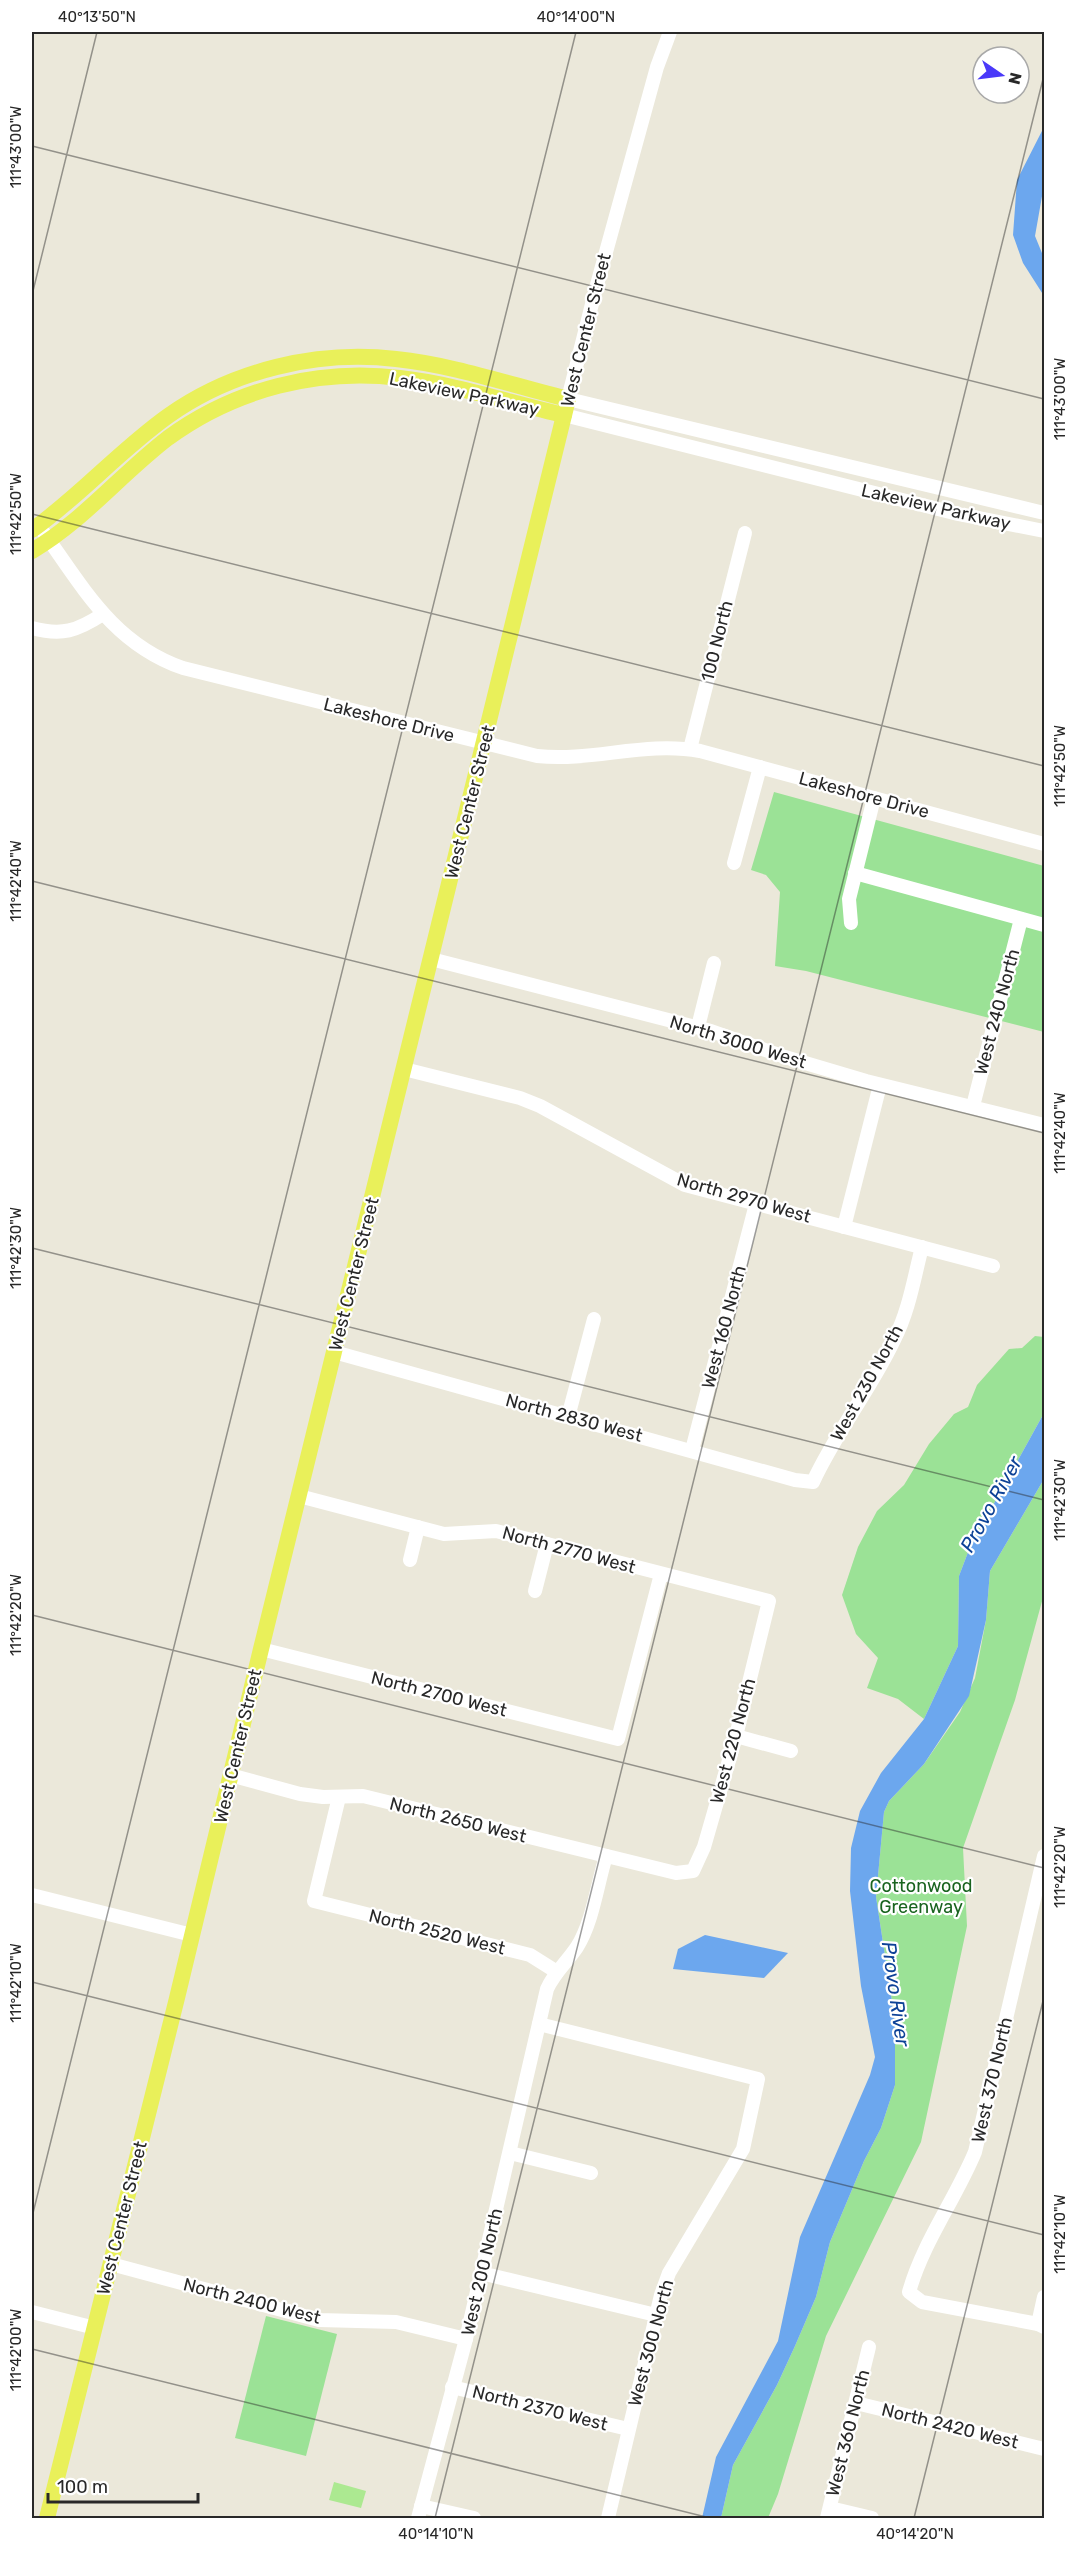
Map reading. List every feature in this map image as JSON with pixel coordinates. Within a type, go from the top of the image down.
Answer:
[{"type":"main road","name":"Lakeview Parkway","points":[[35,527],[170,415],[217,388],[252,374],[287,364],[342,357],[397,359],[433,365],[568,399]]},
{"type":"main road","name":"Lakeview Parkway","points":[[32,551],[49,540],[181,429],[229,403],[280,385],[333,376],[400,378],[564,416]]},
{"type":"main road","name":"West Center Street","points":[[47,2518],[568,399]]},
{"type":"street","name":"West Center Street","points":[[568,399],[657,67],[670,32]]},
{"type":"street","name":"Lakeview Parkway","points":[[568,399],[1044,513]]},
{"type":"street","name":"Lakeview Parkway","points":[[564,416],[958,514],[1044,531]]},
{"type":"street","name":"Lakeshore Drive","points":[[35,527],[49,540],[103,614],[136,645],[183,668],[531,755],[556,758],[590,756],[651,747],[690,749],[1044,844]]},
{"type":"street","name":"100 North","points":[[690,749],[745,532]]},
{"type":"street","points":[[32,628],[62,633],[73,630],[103,614]]},
{"type":"street","points":[[734,863],[760,767]]},
{"type":"street","points":[[851,923],[849,899],[874,798]]},
{"type":"street","points":[[855,873],[1044,925]]},
{"type":"street","name":"West 240 North","points":[[973,1106],[1021,919]]},
{"type":"street","name":"North 3000 West","points":[[431,959],[698,1027],[785,1057],[880,1085],[1044,1125]]},
{"type":"street","points":[[698,1027],[714,963]]},
{"type":"street","name":"North 2970 West","points":[[404,1069],[520,1098],[685,1185],[993,1266]]},
{"type":"street","points":[[844,1227],[880,1085]]},
{"type":"street","name":"West 160 North","points":[[692,1450],[756,1204]]},
{"type":"street","name":"West 230 North","points":[[813,1482],[894,1341],[904,1317],[922,1247]]},
{"type":"street","points":[[568,1418],[594,1319]]},
{"type":"street","name":"North 2830 West","points":[[334,1352],[795,1480],[813,1482]]},
{"type":"street","name":"North 2770 West","points":[[299,1496],[444,1534],[496,1531],[769,1601]]},
{"type":"street","points":[[410,1560],[418,1527]]},
{"type":"street","points":[[535,1592],[547,1544]]},
{"type":"street","name":"North 2700 West","points":[[261,1648],[618,1739],[661,1574]]},
{"type":"street","name":"West 220 North","points":[[685,1873],[693,1871],[704,1847],[736,1736],[769,1601]]},
{"type":"street","points":[[736,1736],[791,1751]]},
{"type":"street","name":"North 2650 West","points":[[230,1775],[300,1794],[323,1797],[363,1796],[676,1873],[685,1873]]},
{"type":"street","name":"North 2520 West","points":[[339,1797],[314,1901],[530,1955],[557,1972]]},
{"type":"street","name":"West 200 North","points":[[420,2512],[466,2339],[547,1989],[578,1945],[589,1918],[606,1856]]},
{"type":"street","name":"West 370 North","points":[[1041,2326],[922,2302],[909,2292],[915,2270],[964,2180],[975,2152],[1044,1856]]},
{"type":"street","points":[[32,1895],[192,1935]]},
{"type":"street","name":"West 300 North","points":[[538,2024],[758,2079],[743,2149],[669,2273],[656,2315],[608,2518]]},
{"type":"street","points":[[510,2153],[591,2173]]},
{"type":"street","name":"North 2400 West","points":[[111,2264],[299,2315],[332,2321],[396,2322],[466,2339]]},
{"type":"street","points":[[481,2273],[656,2315]]},
{"type":"street","points":[[1041,2326],[1044,2297]]},
{"type":"street","points":[[32,2312],[94,2328]]},
{"type":"street","name":"West 360 North","points":[[828,2513],[869,2347]]},
{"type":"street","name":"North 2370 West","points":[[452,2387],[628,2429]]},
{"type":"street","name":"North 2420 West","points":[[856,2403],[1044,2449]]},
{"type":"street","points":[[420,2512],[474,2518]]},
{"type":"street","points":[[828,2513],[872,2518]]},
{"type":"green space","points":[[774,792],[1044,866],[1044,1032],[806,971],[775,966],[780,892],[766,875],[751,870]]},
{"type":"green space","points":[[1035,1336],[1044,1337],[1044,1413],[970,1547],[959,1576],[958,1646],[924,1719],[898,1699],[867,1688],[878,1658],[856,1634],[842,1595],[858,1547],[877,1511],[904,1485],[929,1444],[954,1414],[968,1407],[977,1385],[1009,1349],[1022,1348]]},
{"type":"green space","name":"Cottonwood Greenway","points":[[1044,1479],[1044,1594],[1015,1700],[963,1848],[967,1926],[921,2142],[826,2336],[778,2494],[768,2518],[721,2518],[733,2465],[777,2385],[816,2297],[830,2242],[864,2161],[881,2128],[895,2085],[895,2021],[876,1897],[884,1812],[889,1801],[924,1764],[960,1712],[975,1678],[986,1620],[990,1571]]},
{"type":"green space","points":[[266,2316],[337,2334],[306,2456],[235,2438]]},
{"type":"green space","points":[[334,2482],[366,2491],[361,2508],[329,2500]]},
{"type":"water","points":[[1044,127],[1044,185],[1035,236],[1044,258],[1044,296],[1023,263],[1013,235],[1017,180]]},
{"type":"water","points":[[1044,1413],[1044,1479],[990,1571],[986,1620],[969,1696],[924,1764],[889,1801],[884,1812],[876,1897],[895,2021],[895,2085],[881,2128],[864,2161],[830,2242],[816,2297],[777,2385],[733,2465],[721,2518],[702,2518],[716,2457],[778,2341],[800,2237],[870,2075],[875,2057],[861,1986],[850,1891],[851,1848],[860,1811],[881,1773],[924,1719],[958,1646],[959,1576],[970,1547]]},
{"type":"water","points":[[705,1935],[788,1953],[764,1978],[673,1969],[678,1949]]},
{"type":"water label","name":"Provo River","points":[[991,1504]]},
{"type":"water label","name":"Provo River","points":[[896,1994]]}]
